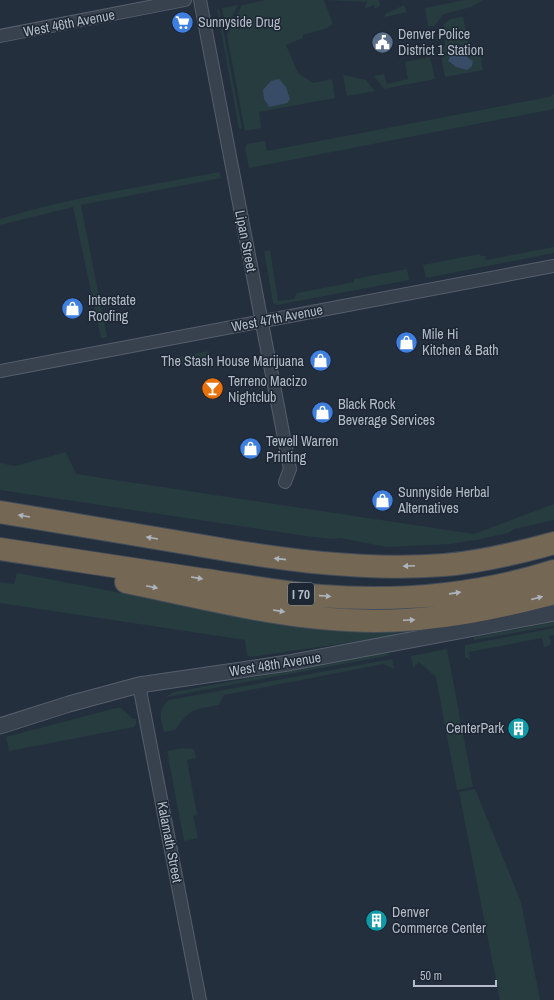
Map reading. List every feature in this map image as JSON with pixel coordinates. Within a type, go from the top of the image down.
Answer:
[{"type":"highway","name":"I 70","points":[[0,512],[276,558],[346,566],[391,567],[462,563],[523,552],[554,543]]},
{"type":"highway","points":[[462,563],[554,532]]},
{"type":"highway","name":"I 70","points":[[0,549],[293,593],[368,598],[420,597],[462,592],[495,586],[554,571]]},
{"type":"highway","points":[[47,556],[115,580],[197,597],[301,615],[358,621],[413,620],[455,615],[554,593]]},
{"type":"street","name":"West 46th Avenue","points":[[0,36],[184,0]]},
{"type":"street","name":"Lipan Street","points":[[200,0],[290,469],[286,482]]},
{"type":"street","name":"West 47th Avenue","points":[[0,371],[554,266]]},
{"type":"street","name":"West 48th Avenue","points":[[0,726],[69,704],[139,685],[288,663],[554,613]]},
{"type":"street","name":"Kalamath Street","points":[[139,685],[200,1000]]},
{"type":"green space","points":[[265,0],[324,0],[333,24],[327,28],[303,35],[303,38],[286,45],[298,73],[313,83],[332,79],[335,98],[259,112],[261,128],[245,131],[227,35],[242,5]],"holes":[[[288,91],[290,99],[269,107],[266,103]]]},
{"type":"green space","points":[[326,0],[379,0],[380,6],[375,9],[374,5],[364,9],[367,2]]},
{"type":"green space","points":[[464,0],[484,0],[471,7],[444,14],[434,26],[428,26],[425,8]]},
{"type":"green space","points":[[238,5],[227,26],[226,27],[222,8]]},
{"type":"green space","points":[[404,5],[407,12],[385,17],[385,14]]},
{"type":"green space","points":[[217,9],[219,9],[242,129],[239,128]]},
{"type":"green space","points":[[463,17],[471,53],[467,53],[461,45],[456,43],[448,61],[458,68],[465,69],[471,65],[473,61],[467,58],[467,55],[480,52],[483,70],[445,77],[442,61],[442,48],[445,46],[444,24],[451,19]]},
{"type":"green space","points":[[430,57],[435,79],[384,89],[374,76],[384,74],[387,84],[408,79],[405,62]]},
{"type":"green space","points":[[343,75],[366,80],[375,91],[347,96]]},
{"type":"green space","points":[[554,94],[554,109],[249,168],[245,148],[247,144],[265,141],[267,151],[549,97]]},
{"type":"green space","points":[[219,172],[221,178],[81,205],[107,337],[101,338],[73,207],[0,225],[0,219],[54,204],[109,192]]},
{"type":"green space","points":[[554,247],[554,253],[426,278],[423,265],[480,254],[481,256],[485,256],[486,260]]},
{"type":"green space","points":[[270,250],[278,301],[294,299],[297,293],[354,282],[354,279],[407,269],[409,280],[277,305],[273,303],[264,251]]},
{"type":"green space","points":[[209,351],[211,358],[167,367],[165,359]]},
{"type":"green space","points":[[66,452],[76,474],[474,534],[554,504],[554,520],[514,529],[508,533],[476,540],[450,544],[387,547],[340,538],[332,539],[313,537],[0,490],[0,463],[15,466]]},
{"type":"green space","points":[[17,573],[204,609],[399,630],[394,636],[250,657],[247,655],[245,640],[0,603],[0,582],[14,584]]},
{"type":"green space","points":[[554,622],[554,626],[474,640],[474,637]]},
{"type":"green space","points":[[554,628],[554,635],[549,636],[551,645],[544,647],[542,638],[469,652],[470,660],[465,657],[465,645]]},
{"type":"green space","points":[[447,649],[473,787],[457,790],[436,677],[419,662],[413,668],[411,656]]},
{"type":"green space","points":[[385,653],[391,655],[166,697],[174,692]]},
{"type":"green space","points":[[392,659],[394,669],[383,664],[224,695],[219,705],[197,709],[189,714],[175,730],[164,732],[161,711],[165,703],[169,700]]},
{"type":"green space","points":[[116,708],[121,708],[133,719],[136,719],[136,724],[134,727],[9,751],[6,737]]},
{"type":"green space","points":[[182,748],[194,749],[196,758],[187,760],[197,815],[193,816],[198,838],[184,841],[167,751]]},
{"type":"green space","points":[[475,789],[521,902],[540,1000],[500,1000],[459,792]]},
{"type":"water","points":[[456,43],[467,52],[468,58],[473,61],[472,66],[467,70],[456,67],[448,61]]},
{"type":"water","points":[[279,79],[286,87],[290,99],[287,103],[269,107],[264,99],[263,90],[271,81]]},
{"type":"place","name":"Sunnyside Drug","points":[[183,22]]},
{"type":"place","name":"Denver Police District 1 Station","points":[[383,42]]},
{"type":"place","name":"Interstate Roofing","points":[[73,308]]},
{"type":"place","name":"Mile Hi Kitchen & Bath","points":[[407,342]]},
{"type":"place","name":"The Stash House Marijuana","points":[[320,361]]},
{"type":"place","name":"Terreno Macizo Nightclub","points":[[212,389]]},
{"type":"place","name":"Black Rock Beverage Services","points":[[322,412]]},
{"type":"place","name":"Tewell Warren Printing","points":[[251,449]]},
{"type":"place","name":"Sunnyside Herbal Alternatives","points":[[382,500]]},
{"type":"place","name":"CenterPark","points":[[519,728]]},
{"type":"place","name":"Denver Commerce Center","points":[[376,920]]}]
